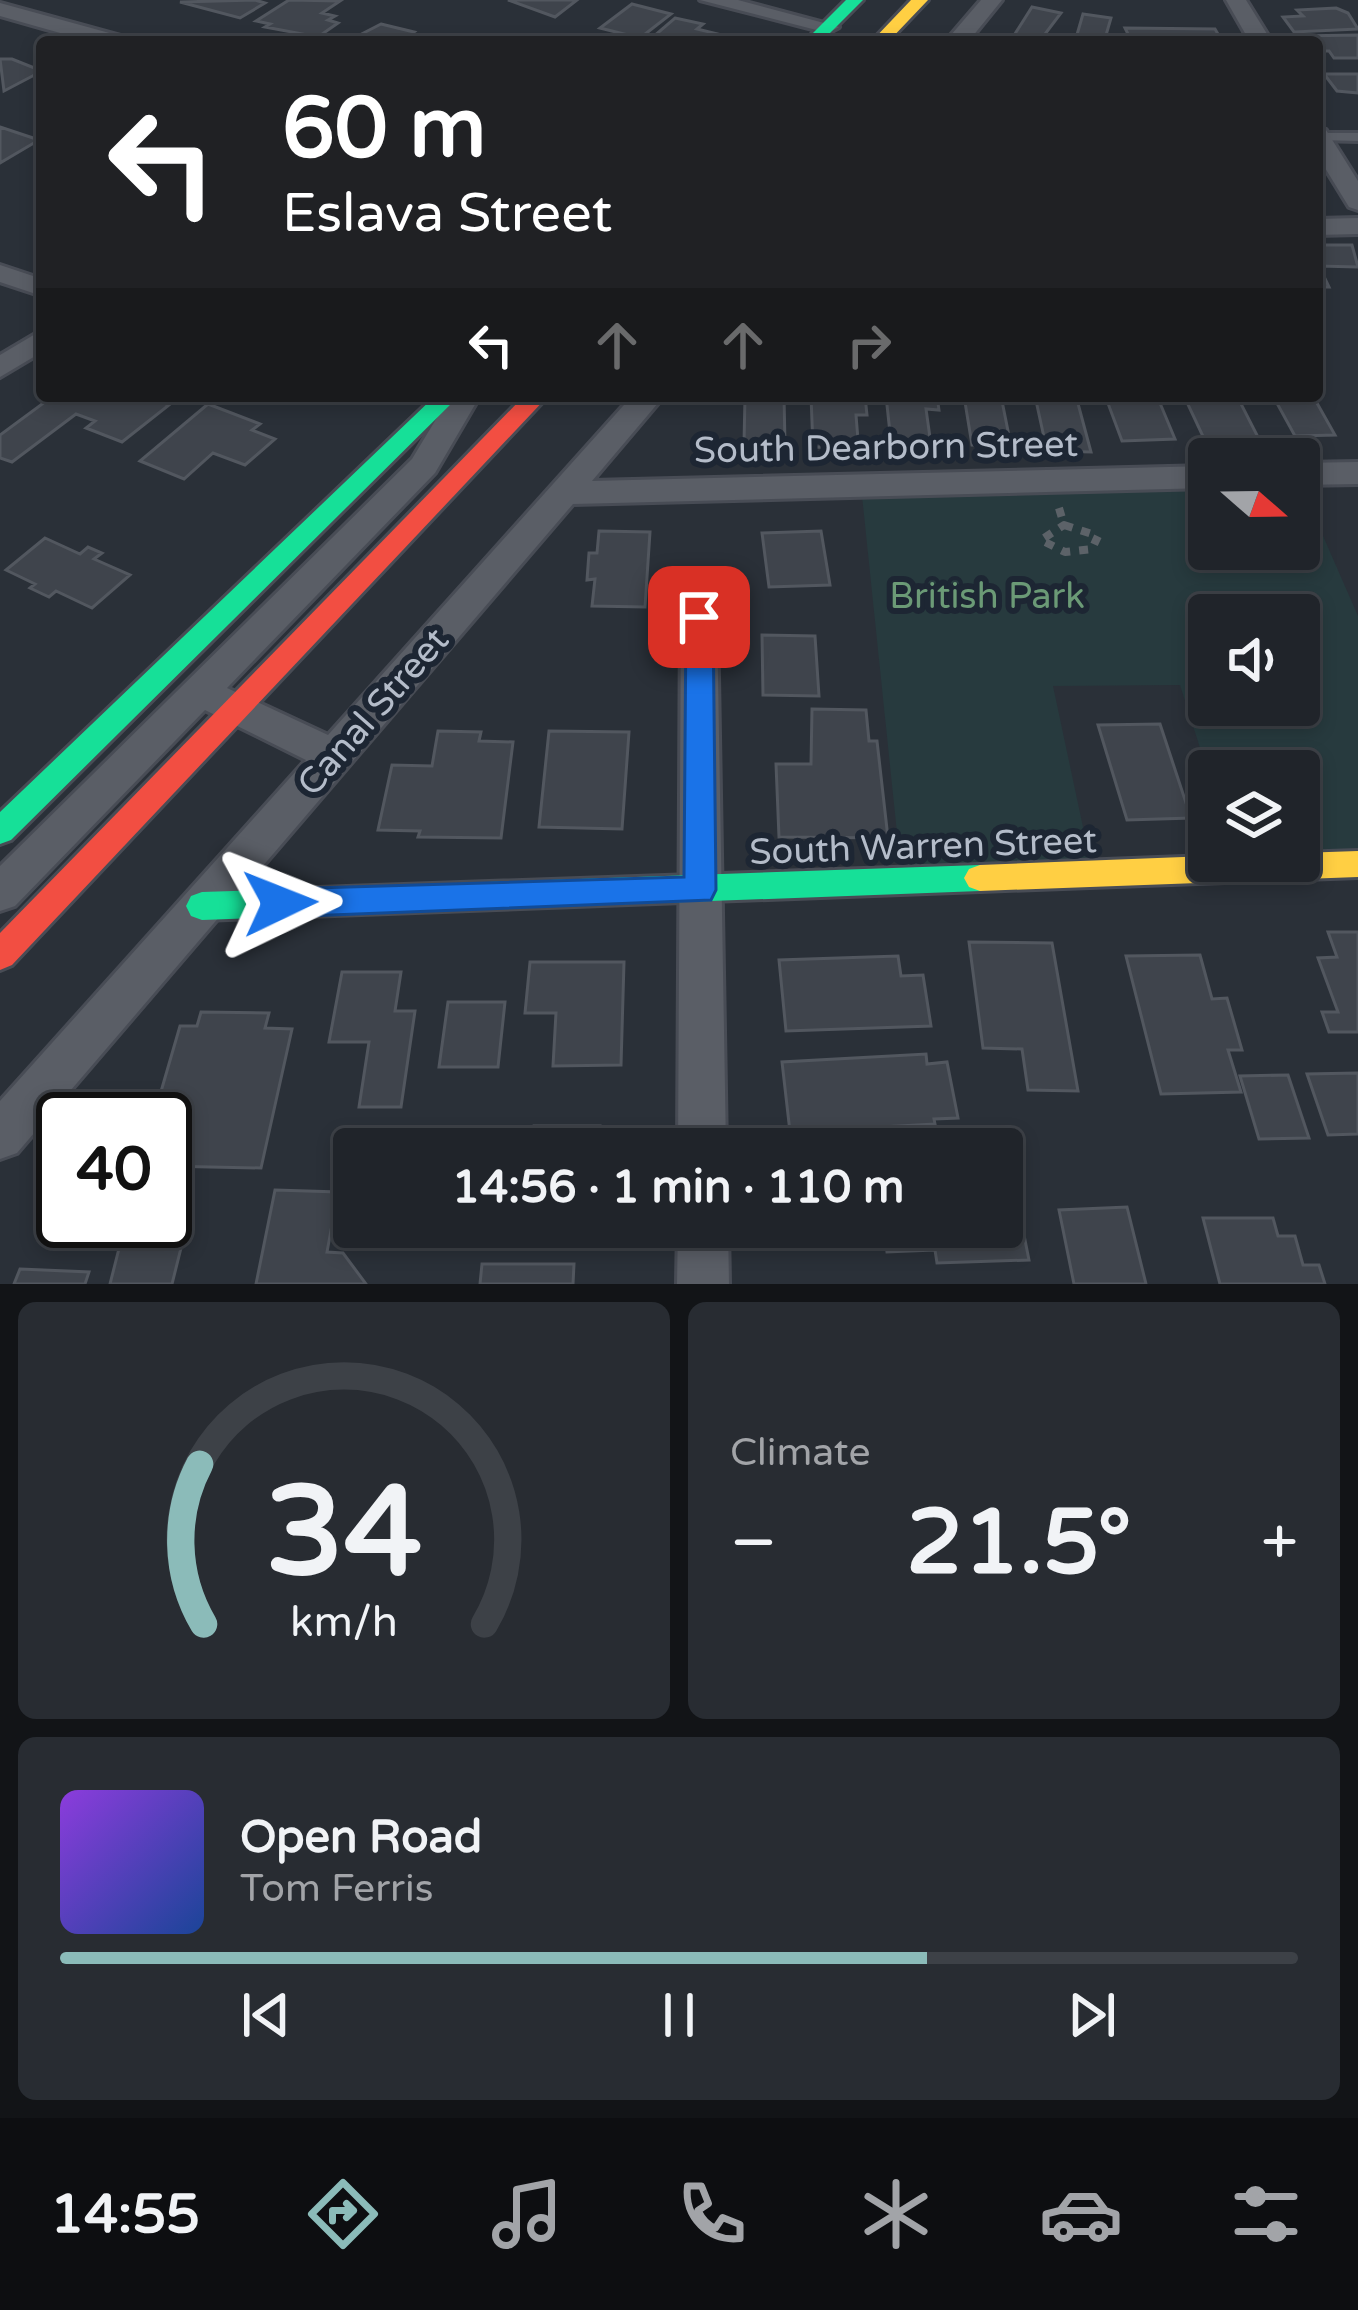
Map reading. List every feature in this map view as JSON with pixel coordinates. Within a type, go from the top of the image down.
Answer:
[{"type":"main road","points":[[820,34],[855,0]]},
{"type":"main road","points":[[885,36],[920,0]]},
{"type":"main road","points":[[0,831],[442,402]]},
{"type":"main road","points":[[0,956],[220,701],[531,402]]},
{"type":"main road","name":"South Warren Street","points":[[202,906],[1358,864]]},
{"type":"street","points":[[0,8],[14,0]]},
{"type":"street","points":[[710,0],[820,34]]},
{"type":"street","points":[[961,36],[992,0]]},
{"type":"street","points":[[1236,0],[1257,36]]},
{"type":"street","points":[[0,8],[96,36]]},
{"type":"street","points":[[1323,144],[1358,202]]},
{"type":"street","points":[[1323,227],[1358,226]]},
{"type":"street","points":[[0,274],[36,287]]},
{"type":"street","points":[[0,368],[36,343]]},
{"type":"street","points":[[0,893],[220,701],[424,466],[461,402]]},
{"type":"street","name":"Canal Street","points":[[0,1136],[645,402]]},
{"type":"street","points":[[1320,473],[1358,472]]},
{"type":"street","name":"South Dearborn Street","points":[[565,493],[1188,478]]},
{"type":"street","points":[[699,617],[702,1128]]},
{"type":"street","points":[[220,701],[332,755]]},
{"type":"street","points":[[703,1248],[703,1284]]},
{"type":"lane","points":[[1323,136],[1358,136]]},
{"type":"path","points":[[1059,507],[1064,525]]},
{"type":"path","points":[[1064,525],[1098,536],[1092,549],[1076,554],[1052,550],[1041,540],[1064,525]]},
{"type":"green space","name":"British Park","points":[[1188,478],[1188,570],[1320,570],[1320,529],[1358,616],[1358,864],[1320,862],[1320,750],[1201,750],[1193,726],[1320,726],[1320,594],[1188,594],[1188,710],[1180,685],[1053,686],[1093,874],[902,881],[861,486]]},
{"type":"building","points":[[289,0],[340,1],[322,13],[335,16],[328,20],[338,23],[319,36],[265,27],[270,24],[256,21]]},
{"type":"building","points":[[508,0],[577,0],[555,17]]},
{"type":"building","points":[[180,2],[265,3],[240,18]]},
{"type":"building","points":[[632,4],[671,14],[643,36],[600,28]]},
{"type":"building","points":[[1032,7],[1061,13],[1044,36],[1014,36]]},
{"type":"building","points":[[1336,8],[1348,13],[1358,29],[1294,32],[1283,17],[1303,16],[1297,10]]},
{"type":"building","points":[[1083,14],[1111,18],[1106,36],[1077,36]]},
{"type":"building","points":[[675,18],[703,24],[697,29],[726,36],[654,36]]},
{"type":"building","points":[[381,24],[414,32],[408,36],[358,36]]},
{"type":"building","points":[[1125,28],[1215,29],[1219,36],[1129,36]]},
{"type":"building","points":[[1358,35],[1358,58],[1334,58],[1323,51],[1323,36],[1299,36]]},
{"type":"building","points":[[0,59],[36,69],[36,74],[4,91]]},
{"type":"building","points":[[1324,74],[1358,74],[1358,93],[1337,91]]},
{"type":"building","points":[[0,127],[36,139],[36,142],[0,163]]},
{"type":"building","points":[[1323,245],[1352,245],[1358,267],[1323,266]]},
{"type":"building","points":[[45,402],[169,405],[122,442],[86,428],[95,421],[76,414],[12,462],[0,458],[0,435]]},
{"type":"building","points":[[745,402],[784,402],[785,445],[744,444]]},
{"type":"building","points":[[811,402],[866,402],[867,415],[856,415],[858,440],[847,440],[848,448],[813,447]]},
{"type":"building","points":[[887,402],[938,402],[939,410],[926,409],[932,452],[900,451],[899,442],[891,442]]},
{"type":"building","points":[[965,402],[1002,402],[1011,446],[972,445]]},
{"type":"building","points":[[1036,402],[1078,402],[1091,452],[1047,451]]},
{"type":"building","points":[[1107,402],[1160,402],[1175,439],[1122,441]]},
{"type":"building","points":[[1187,402],[1240,402],[1258,438],[1204,438]]},
{"type":"building","points":[[1276,402],[1316,402],[1335,435],[1295,436]]},
{"type":"building","points":[[208,404],[260,424],[252,430],[275,439],[245,465],[213,453],[184,479],[140,461]]},
{"type":"building","points":[[599,531],[650,532],[645,607],[592,606],[595,579],[587,580],[589,553],[597,553]]},
{"type":"building","points":[[821,531],[830,585],[769,587],[762,533]]},
{"type":"building","points":[[45,538],[80,554],[88,547],[102,553],[94,559],[130,575],[92,608],[56,591],[49,597],[6,570]]},
{"type":"building","points":[[762,635],[815,636],[819,696],[763,695]]},
{"type":"building","points":[[812,709],[866,710],[869,741],[877,741],[888,838],[779,837],[776,764],[811,764]]},
{"type":"building","points":[[1160,724],[1188,818],[1127,820],[1098,725]]},
{"type":"building","points":[[438,731],[481,732],[479,741],[513,742],[501,838],[418,837],[420,831],[378,830],[392,765],[432,766]]},
{"type":"building","points":[[549,731],[629,732],[622,829],[539,827]]},
{"type":"building","points":[[1328,932],[1358,932],[1358,1032],[1329,1032],[1322,1012],[1338,1012],[1318,958],[1337,957]]},
{"type":"building","points":[[969,942],[1052,943],[1078,1091],[1028,1090],[1022,1049],[983,1048]]},
{"type":"building","points":[[1200,955],[1212,999],[1227,998],[1242,1050],[1228,1050],[1241,1092],[1161,1094],[1126,956]]},
{"type":"building","points":[[898,956],[901,976],[923,975],[931,1026],[786,1031],[779,960]]},
{"type":"building","points":[[530,962],[624,962],[621,1065],[553,1066],[556,1013],[525,1013]]},
{"type":"building","points":[[342,972],[401,972],[395,1011],[415,1011],[401,1107],[359,1107],[369,1042],[329,1042]]},
{"type":"building","points":[[448,1002],[505,1002],[498,1067],[439,1067]]},
{"type":"building","points":[[201,1012],[269,1013],[265,1028],[292,1029],[261,1168],[192,1167],[192,1092],[161,1092],[180,1026],[197,1026]]},
{"type":"building","points":[[926,1054],[927,1064],[947,1062],[958,1118],[934,1119],[935,1124],[790,1128],[782,1062]]},
{"type":"building","points":[[1358,1073],[1358,1134],[1328,1135],[1307,1074]]},
{"type":"building","points":[[1288,1075],[1309,1138],[1259,1139],[1240,1076]]},
{"type":"building","points":[[534,1126],[600,1126],[600,1128]]},
{"type":"building","points":[[275,1190],[333,1192],[327,1252],[343,1253],[366,1284],[256,1284]]},
{"type":"building","points":[[1127,1207],[1146,1284],[1074,1284],[1059,1210]]},
{"type":"building","points":[[1203,1218],[1273,1218],[1278,1236],[1295,1236],[1303,1265],[1319,1265],[1325,1284],[1220,1284]]},
{"type":"building","points":[[1023,1230],[1029,1260],[937,1263],[935,1250],[887,1252],[887,1248],[1023,1248]]},
{"type":"building","points":[[119,1248],[181,1248],[172,1284],[110,1284]]},
{"type":"building","points":[[482,1264],[574,1264],[573,1284],[480,1284]]},
{"type":"building","points":[[20,1269],[89,1272],[85,1284],[14,1284]]},
{"type":"traffic: fast","points":[[818,36],[855,0]]},
{"type":"traffic: fast","points":[[0,831],[442,402]]},
{"type":"traffic: fast","points":[[202,906],[980,878]]},
{"type":"traffic: slow","points":[[885,36],[920,0]]},
{"type":"traffic: slow","points":[[980,878],[1358,864]]},
{"type":"traffic: jam","points":[[0,955],[531,402]]},
{"type":"route","points":[[280,903],[700,890],[699,617]]}]
